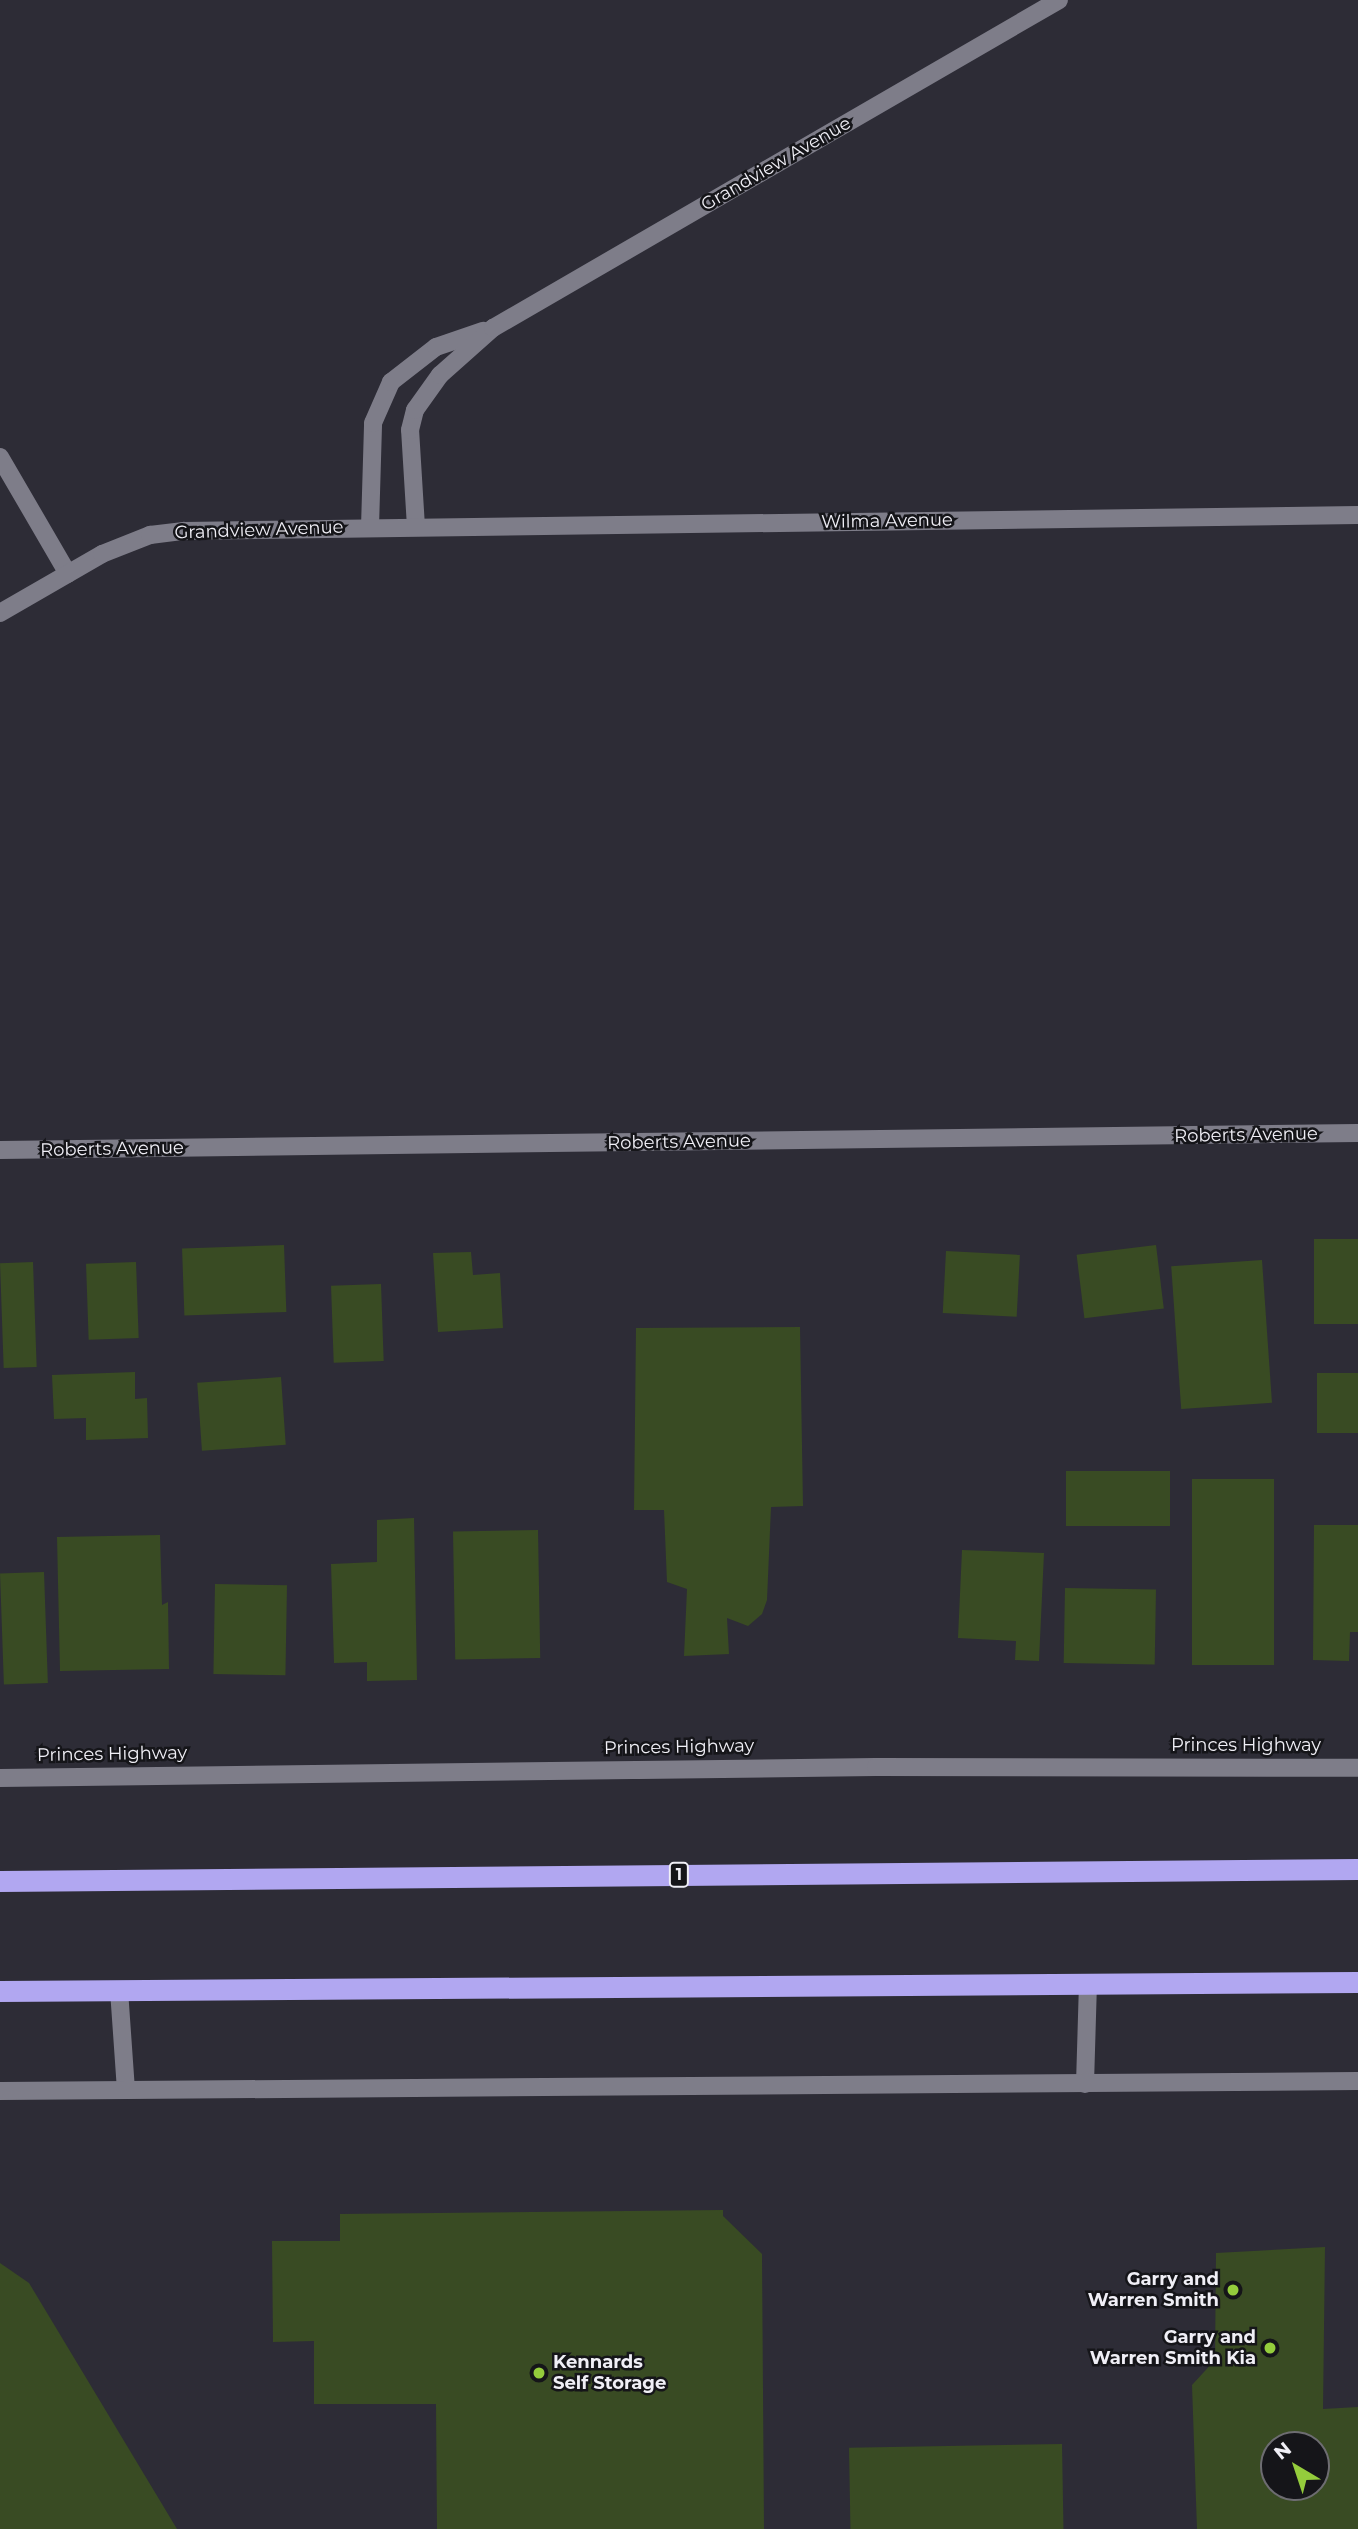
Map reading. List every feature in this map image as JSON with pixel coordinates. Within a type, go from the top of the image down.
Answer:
[{"type":"highway","name":"1","points":[[0,1881],[1358,1869]]},
{"type":"highway","points":[[0,1991],[1358,1982]]},
{"type":"street","name":"Grandview Avenue","points":[[0,613],[114,549],[161,534],[416,527],[410,430],[415,410],[440,374],[493,328],[1059,0]]},
{"type":"street","name":"Grandview Avenue","points":[[370,527],[373,423],[391,382],[436,347],[493,328]]},
{"type":"street","points":[[0,457],[68,573]]},
{"type":"street","name":"Wilma Avenue","points":[[416,527],[1358,515]]},
{"type":"street","name":"Roberts Avenue","points":[[0,1150],[1358,1133]]},
{"type":"street","name":"Princes Highway","points":[[0,1778],[876,1767],[1358,1768]]},
{"type":"street","points":[[1085,2084],[1088,1984]]},
{"type":"street","points":[[119,1990],[126,2090]]},
{"type":"street","points":[[0,2091],[1358,2081]]},
{"type":"building","points":[[1314,1239],[1358,1239],[1358,1324],[1314,1324]]},
{"type":"building","points":[[284,1245],[286,1312],[184,1316],[182,1249]]},
{"type":"building","points":[[1156,1245],[1164,1309],[1084,1318],[1077,1255]]},
{"type":"building","points":[[946,1251],[1020,1255],[1017,1317],[943,1313]]},
{"type":"building","points":[[471,1252],[473,1275],[500,1273],[503,1328],[438,1332],[433,1253]]},
{"type":"building","points":[[1262,1260],[1272,1403],[1181,1409],[1171,1266]]},
{"type":"building","points":[[33,1262],[37,1367],[4,1368],[0,1263]]},
{"type":"building","points":[[136,1262],[139,1338],[89,1340],[86,1264]]},
{"type":"building","points":[[381,1284],[384,1361],[334,1363],[331,1286]]},
{"type":"building","points":[[800,1327],[803,1506],[771,1507],[767,1600],[762,1614],[748,1626],[727,1618],[729,1654],[684,1656],[687,1589],[667,1582],[664,1510],[634,1510],[636,1328]]},
{"type":"building","points":[[135,1372],[135,1399],[147,1398],[148,1438],[86,1440],[86,1418],[54,1419],[52,1375]]},
{"type":"building","points":[[1317,1373],[1358,1373],[1358,1433],[1317,1433]]},
{"type":"building","points":[[281,1377],[286,1445],[202,1451],[197,1383]]},
{"type":"building","points":[[1066,1471],[1170,1471],[1170,1526],[1066,1526]]},
{"type":"building","points":[[1192,1479],[1274,1479],[1274,1665],[1192,1665]]},
{"type":"building","points":[[414,1518],[417,1680],[367,1681],[367,1662],[334,1663],[331,1564],[377,1562],[377,1520]]},
{"type":"building","points":[[1314,1525],[1358,1525],[1358,1632],[1350,1632],[1349,1661],[1313,1660]]},
{"type":"building","points":[[538,1530],[540,1658],[455,1659],[453,1531]]},
{"type":"building","points":[[160,1535],[162,1605],[168,1602],[169,1669],[60,1671],[57,1537]]},
{"type":"building","points":[[962,1550],[1044,1553],[1039,1661],[1015,1660],[1016,1641],[958,1638]]},
{"type":"building","points":[[44,1572],[48,1683],[4,1684],[0,1574]]},
{"type":"building","points":[[215,1584],[287,1585],[285,1675],[213,1674]]},
{"type":"building","points":[[1065,1588],[1156,1590],[1155,1665],[1064,1663]]},
{"type":"building","name":"Kennards Self Storage","points":[[723,2210],[723,2216],[762,2254],[764,2529],[437,2529],[436,2404],[314,2404],[314,2341],[273,2342],[272,2241],[340,2241],[340,2214]]},
{"type":"building","points":[[1325,2247],[1323,2409],[1358,2407],[1358,2529],[1197,2529],[1192,2385],[1215,2360],[1216,2253]]},
{"type":"building","points":[[0,2263],[29,2283],[177,2529],[0,2529]]},
{"type":"building","points":[[1062,2444],[1063,2529],[850,2529],[849,2448]]},
{"type":"place","name":"Garry and Warren Smith","points":[[1233,2290]]},
{"type":"place","name":"Garry and Warren Smith Kia","points":[[1270,2348]]},
{"type":"place","name":"Kennards Self Storage","points":[[539,2373]]}]
